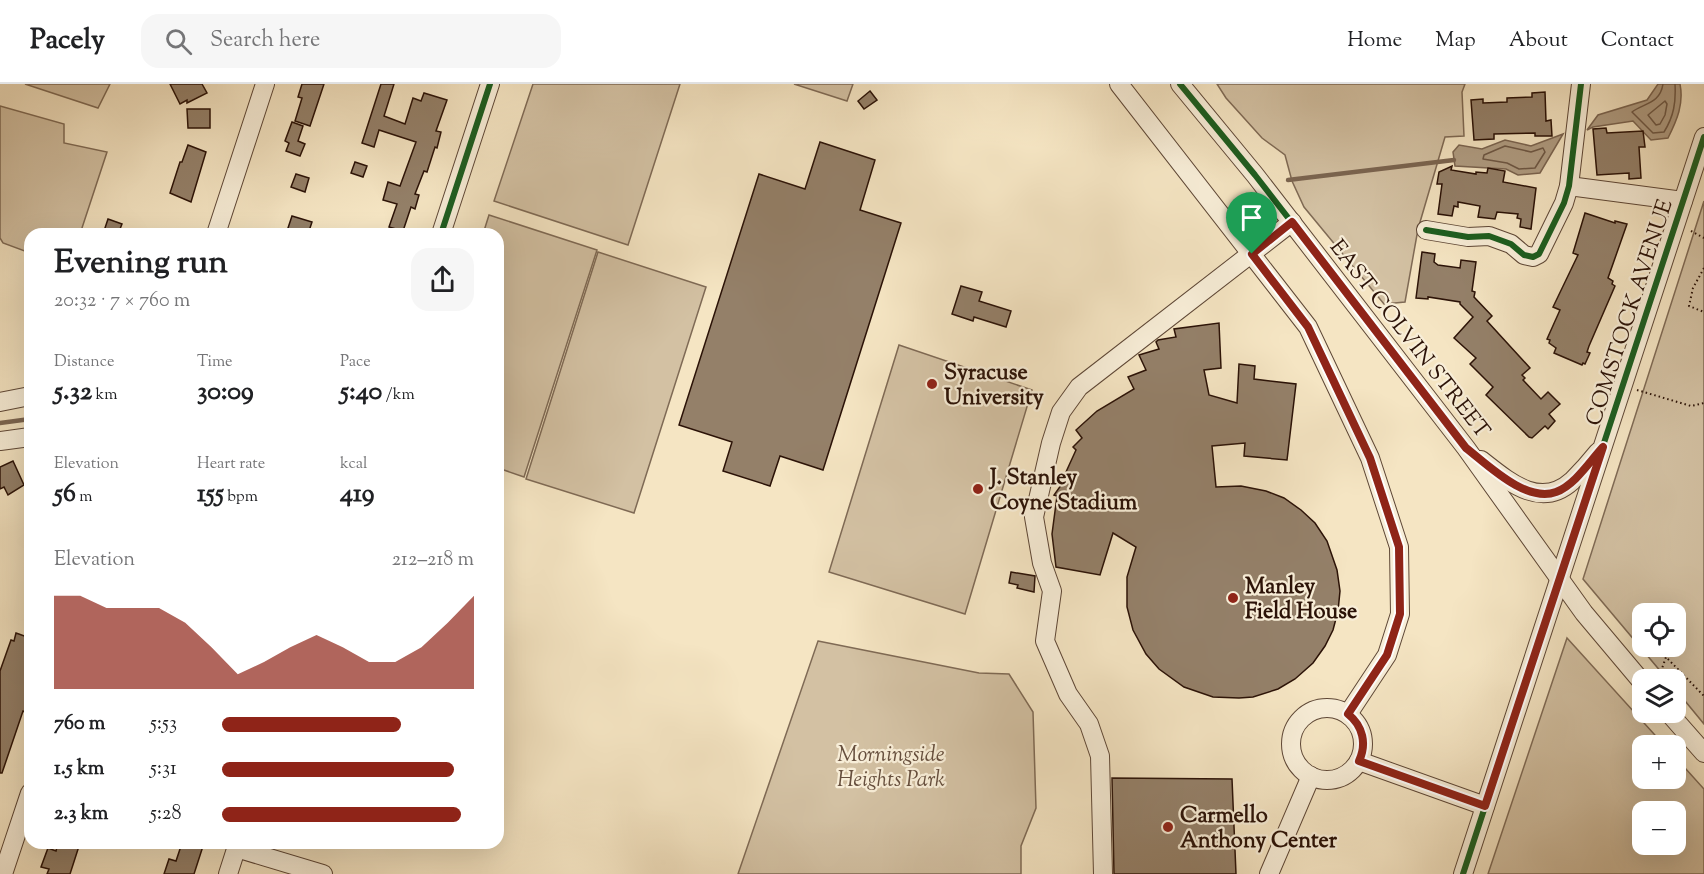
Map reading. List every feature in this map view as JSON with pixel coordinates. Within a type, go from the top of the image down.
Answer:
[{"type":"street","points":[[218,228],[262,92],[248,84]]},
{"type":"street","points":[[443,228],[490,84]]},
{"type":"street","points":[[1119,84],[1308,327],[1370,458],[1399,547],[1400,614],[1387,655],[1348,714]]},
{"type":"street","name":"EAST COLVIN STREET","points":[[1180,84],[1292,222],[1466,448],[1584,613],[1632,670]]},
{"type":"street","points":[[1426,230],[1468,237],[1489,236],[1511,244],[1524,255],[1533,257],[1539,254],[1564,203],[1569,186],[1581,84]]},
{"type":"street","name":"COMSTOCK AVENUE","points":[[1463,874],[1704,137]]},
{"type":"street","points":[[1569,186],[1683,201]]},
{"type":"street","points":[[1103,874],[1100,756],[1089,724],[1068,694],[1045,641],[1052,591],[1042,563],[1034,517],[1051,443],[1061,412],[1079,387],[1292,222]]},
{"type":"street","points":[[0,402],[24,397]]},
{"type":"street","points":[[0,441],[24,437]]},
{"type":"street","points":[[1466,448],[1494,470],[1535,494],[1555,492],[1571,481],[1603,447]]},
{"type":"street","points":[[1328,707],[1348,714],[1355,719],[1362,731],[1364,744],[1359,761],[1342,777],[1330,780],[1304,772],[1294,760],[1291,747],[1296,724],[1305,714],[1328,707]]},
{"type":"street","points":[[1678,723],[1704,753]]},
{"type":"street","points":[[1359,761],[1485,806]]},
{"type":"street","points":[[1269,874],[1311,776]]},
{"type":"street","points":[[3,874],[24,811]]},
{"type":"street","points":[[228,874],[236,849]]},
{"type":"street","points":[[249,849],[323,874]]},
{"type":"path","points":[[1704,268],[1693,288],[1689,306],[1704,312]]},
{"type":"path","points":[[1623,386],[1691,406],[1704,403]]},
{"type":"path","points":[[1662,669],[1666,657],[1678,669]]},
{"type":"path","points":[[1686,678],[1704,696]]},
{"type":"green space","points":[[25,84],[110,84],[98,108]]},
{"type":"green space","points":[[533,84],[680,84],[628,245],[494,201]]},
{"type":"green space","points":[[794,84],[853,84],[847,101]]},
{"type":"green space","points":[[1217,84],[1465,84],[1462,92],[1464,136],[1445,137],[1418,229],[1405,302],[1384,304],[1304,207],[1292,181],[1285,155],[1262,138],[1226,98]]},
{"type":"green space","points":[[0,106],[64,124],[64,143],[107,152],[82,228],[24,228],[24,251],[3,243],[0,238]]},
{"type":"green space","points":[[1704,201],[1704,724],[1686,702],[1686,669],[1659,669],[1649,657],[1686,657],[1686,603],[1632,603],[1632,637],[1583,579]]},
{"type":"green space","points":[[489,215],[597,250],[524,477],[504,470],[504,228],[485,228]]},
{"type":"green space","points":[[598,252],[706,287],[634,513],[526,479]]},
{"type":"green space","points":[[899,345],[1032,390],[965,614],[829,572]]},
{"type":"green space","points":[[1567,638],[1632,710],[1632,723],[1644,723],[1655,735],[1632,735],[1632,789],[1686,789],[1686,769],[1704,789],[1704,874],[1488,874]]},
{"type":"green space","name":"Morningside Heights Park","points":[[818,641],[979,673],[1009,674],[1033,712],[1036,808],[1021,846],[1021,874],[738,874]]},
{"type":"water","points":[[1658,84],[1680,84],[1679,112],[1668,138],[1651,140],[1633,121],[1587,130],[1598,115],[1647,100]]},
{"type":"water","points":[[1563,134],[1540,173],[1518,175],[1506,169],[1455,166],[1453,152],[1459,145],[1482,149],[1505,140],[1531,146]]},
{"type":"building","points":[[170,84],[202,84],[207,93],[180,104]]},
{"type":"building","points":[[302,84],[324,84],[310,126],[295,121],[302,98],[298,97]]},
{"type":"building","points":[[381,84],[394,84],[384,116],[405,124],[413,98],[421,101],[424,93],[447,100],[436,131],[441,132],[437,148],[435,147],[427,172],[424,171],[415,194],[419,195],[415,209],[411,207],[404,228],[389,227],[397,204],[383,200],[388,182],[400,186],[416,142],[379,130],[374,147],[362,143]]},
{"type":"building","points":[[870,91],[877,100],[864,109],[858,101]]},
{"type":"building","points":[[1545,92],[1546,121],[1551,120],[1552,136],[1535,136],[1535,133],[1494,134],[1494,139],[1474,140],[1471,100],[1483,99],[1483,103],[1507,102],[1507,98],[1532,97],[1532,93]]},
{"type":"building","points":[[187,109],[210,109],[210,128],[188,128]]},
{"type":"building","points":[[292,122],[303,126],[298,141],[305,144],[300,156],[286,151],[289,143],[285,141]]},
{"type":"building","points":[[1606,128],[1607,133],[1643,131],[1645,147],[1639,147],[1641,178],[1629,179],[1629,173],[1597,175],[1593,129]]},
{"type":"building","points":[[820,142],[875,160],[860,210],[901,223],[823,470],[780,456],[770,486],[723,471],[732,442],[679,425],[759,174],[805,189]]},
{"type":"building","points":[[188,145],[206,152],[191,202],[170,193]]},
{"type":"building","points":[[355,162],[367,166],[363,177],[351,173]]},
{"type":"building","points":[[1452,166],[1451,170],[1476,174],[1476,172],[1487,173],[1488,168],[1505,171],[1503,182],[1536,188],[1531,229],[1520,227],[1521,219],[1517,218],[1518,214],[1497,212],[1495,219],[1478,217],[1480,206],[1458,202],[1458,207],[1454,206],[1452,216],[1438,214],[1442,184],[1437,184],[1439,172]]},
{"type":"building","points":[[296,174],[309,178],[305,192],[291,187]]},
{"type":"building","points":[[1585,213],[1615,223],[1615,221],[1627,224],[1608,278],[1615,286],[1589,346],[1587,352],[1590,353],[1585,364],[1582,365],[1554,353],[1556,348],[1547,339],[1560,310],[1553,307],[1578,255],[1573,253]]},
{"type":"building","points":[[292,216],[312,222],[310,228],[288,228]]},
{"type":"building","points":[[108,219],[122,224],[120,228],[105,228]]},
{"type":"building","points":[[1422,252],[1435,254],[1434,262],[1438,265],[1460,268],[1461,260],[1476,262],[1472,291],[1475,292],[1474,297],[1492,316],[1487,321],[1530,368],[1522,375],[1525,378],[1523,380],[1541,399],[1548,392],[1560,404],[1549,414],[1555,421],[1548,429],[1545,426],[1532,438],[1529,437],[1486,395],[1493,387],[1470,364],[1476,358],[1454,338],[1473,317],[1460,302],[1428,297],[1428,299],[1416,298]]},
{"type":"building","points":[[961,286],[982,292],[979,301],[1011,311],[1006,327],[974,317],[973,321],[952,314]]},
{"type":"building","points":[[1219,323],[1221,368],[1204,370],[1209,395],[1237,403],[1239,364],[1255,366],[1254,379],[1296,384],[1287,460],[1244,456],[1245,443],[1212,446],[1216,487],[1241,486],[1266,491],[1284,498],[1301,510],[1315,523],[1327,541],[1337,570],[1340,591],[1333,630],[1313,663],[1295,679],[1278,689],[1253,697],[1213,697],[1184,687],[1159,669],[1146,654],[1133,630],[1127,607],[1127,577],[1136,547],[1113,533],[1100,575],[1056,567],[1052,534],[1057,496],[1054,495],[1069,474],[1066,472],[1076,450],[1073,447],[1082,438],[1076,430],[1097,411],[1134,389],[1128,377],[1146,370],[1139,355],[1159,349],[1156,342],[1158,340],[1176,337],[1174,329]]},
{"type":"building","points":[[13,461],[24,485],[8,495],[4,487],[0,489],[0,467]]},
{"type":"building","points":[[1011,572],[1035,576],[1034,592],[1017,588],[1018,585],[1009,583]]},
{"type":"building","points":[[16,633],[24,636],[24,712],[2,773],[0,773],[0,671],[11,640],[14,641]]},
{"type":"building","name":"Carmello Anthony Center","points":[[1112,778],[1232,779],[1236,874],[1114,874]]},
{"type":"building","points":[[48,849],[56,851],[56,849],[78,849],[70,874],[47,874],[49,869],[41,867]]},
{"type":"building","points":[[180,849],[202,849],[194,874],[164,874],[169,859],[176,861]]},
{"type":"waterway","points":[[1288,180],[1454,160]]},
{"type":"waterway","points":[[0,423],[24,420]]},
{"type":"cycle path","points":[[443,228],[490,84]]},
{"type":"cycle path","points":[[1180,84],[1255,175],[1420,388]]},
{"type":"cycle path","points":[[1426,230],[1468,237],[1489,236],[1511,244],[1524,255],[1533,257],[1539,254],[1564,203],[1569,186],[1581,84]]},
{"type":"cycle path","points":[[1463,874],[1704,137]]},
{"type":"place","name":"Syracuse University","points":[[932,384]]},
{"type":"place","name":"J. Stanley Coyne Stadium","points":[[978,489]]},
{"type":"place","name":"Manley Field House","points":[[1233,598]]},
{"type":"place","name":"Carmello Anthony Center","points":[[1168,827]]},
{"type":"route","points":[[1292,222],[1466,448],[1520,487],[1535,494],[1555,492],[1571,481],[1603,447],[1485,806],[1359,761],[1364,744],[1362,731],[1355,719],[1348,714],[1387,655],[1400,614],[1399,547],[1370,458],[1308,327],[1252,254],[1292,222]]}]
